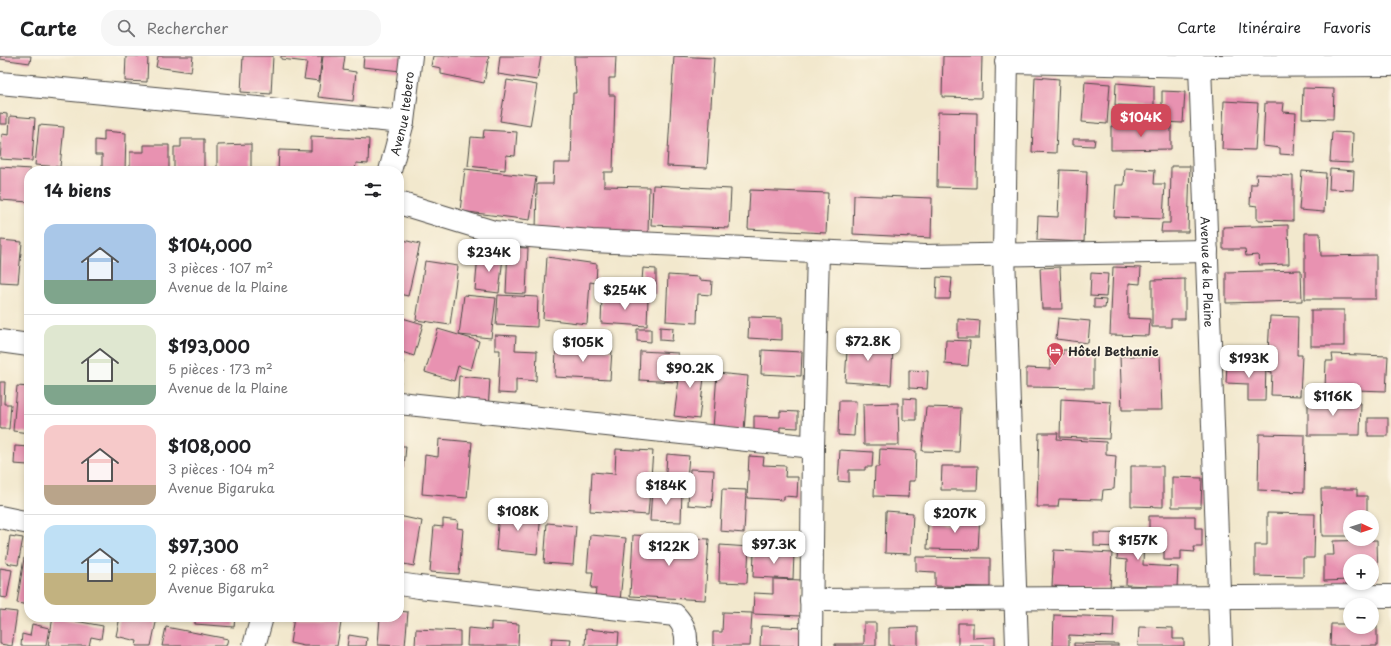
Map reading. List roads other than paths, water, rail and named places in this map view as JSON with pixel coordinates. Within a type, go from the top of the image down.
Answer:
[{"type":"street","name":"Avenue Itebero","points":[[391,166],[403,122],[411,56]]},
{"type":"street","points":[[1017,646],[1004,254],[1006,59],[1200,66],[1391,65]]},
{"type":"street","name":"Avenue de la Plaine","points":[[1200,66],[1221,646]]},
{"type":"street","points":[[0,84],[403,122]]},
{"type":"street","points":[[404,205],[494,232],[530,236],[818,252],[924,256],[1207,251]]},
{"type":"street","points":[[812,646],[813,447],[818,252]]},
{"type":"street","points":[[0,341],[24,344]]},
{"type":"street","points":[[404,404],[813,447]]},
{"type":"street","points":[[0,517],[24,521]]},
{"type":"street","points":[[404,585],[674,615],[684,624],[687,637],[686,646]]},
{"type":"street","points":[[812,600],[1391,596]]},
{"type":"street","points":[[254,646],[261,622]]},
{"type":"place","name":"Hôtel Bethanie","points":[[1055,366]]}]
